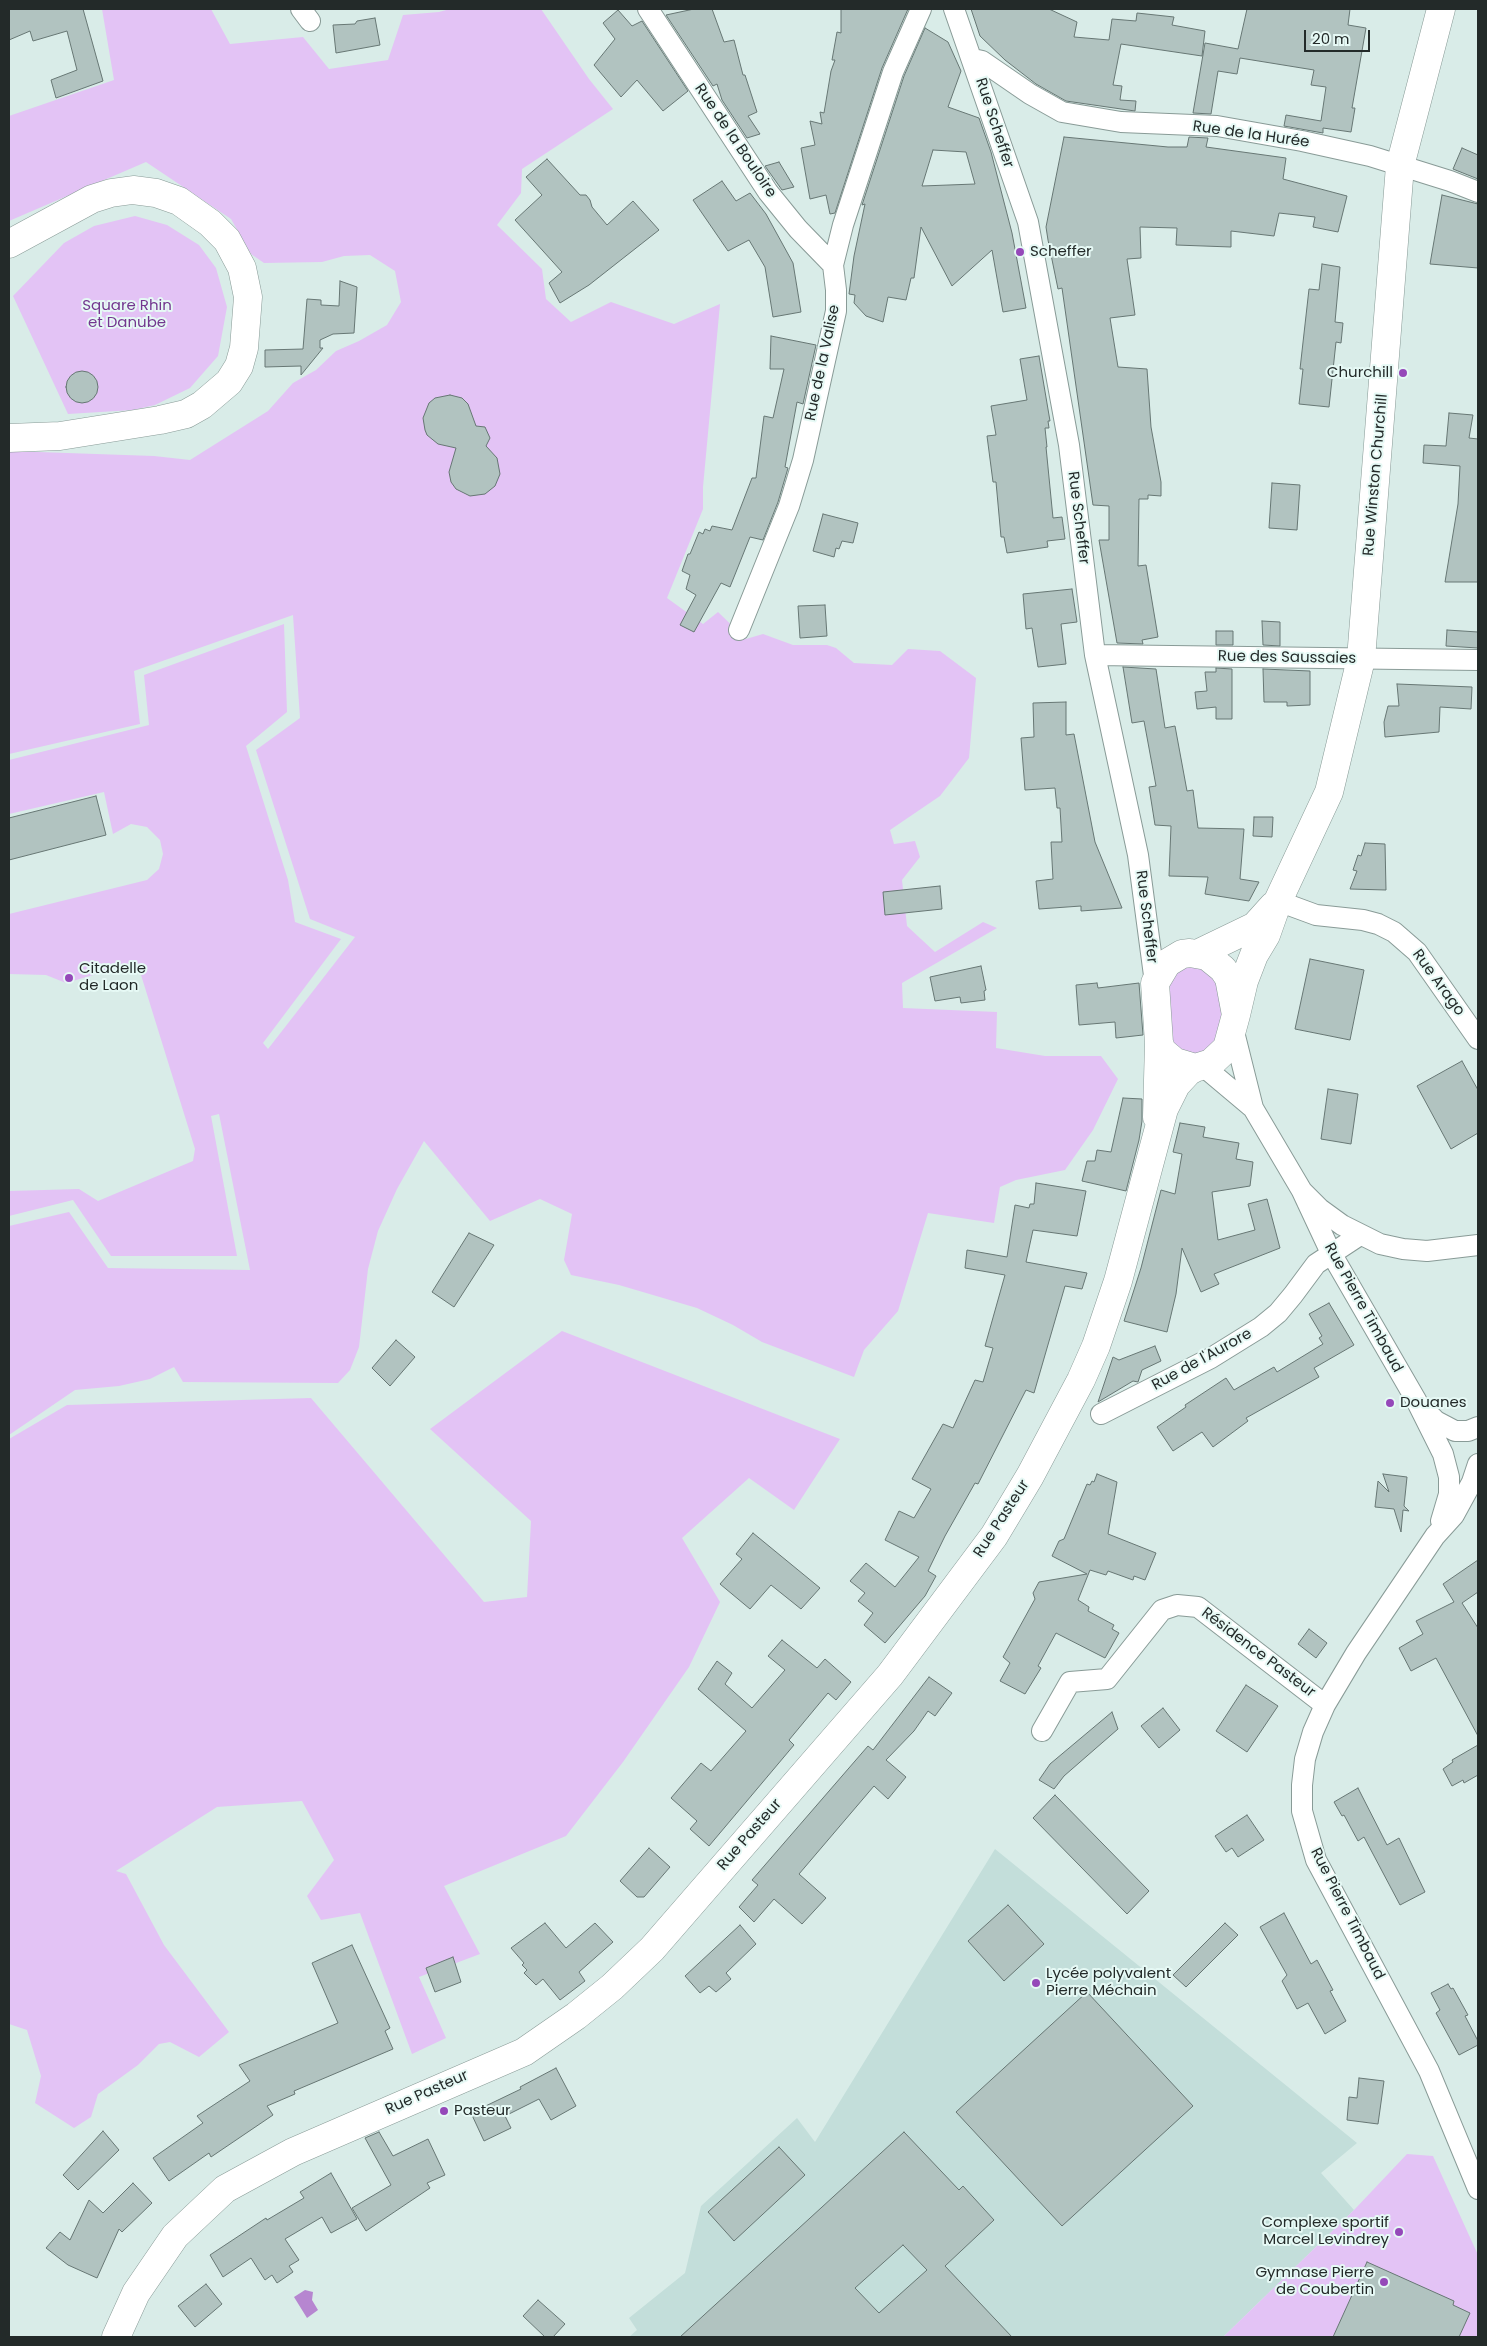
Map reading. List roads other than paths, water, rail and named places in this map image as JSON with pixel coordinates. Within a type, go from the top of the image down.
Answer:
[{"type":"main road","name":"Rue Winston Churchill","points":[[1234,1021],[1244,981],[1266,935],[1278,901],[1329,792],[1361,659],[1400,166],[1441,9]]},
{"type":"main road","points":[[9,244],[92,199],[111,193],[133,190],[156,193],[180,201],[210,223],[227,240],[242,268],[248,297],[244,348],[238,366],[229,382],[202,406],[186,414],[160,420],[60,436],[9,438]]},
{"type":"main road","name":"Rue Winston Churchill","points":[[1199,953],[1255,926],[1278,901]]},
{"type":"main road","points":[[1199,953],[1214,961],[1229,978],[1234,1021],[1227,1048],[1211,1063],[1199,1067],[1168,1058],[1159,1043],[1155,983],[1162,970],[1174,958],[1182,954],[1199,953]]},
{"type":"main road","name":"Rue Pasteur","points":[[1157,1126],[1159,1043]]},
{"type":"main road","name":"Rue Pasteur","points":[[116,2337],[136,2293],[175,2236],[225,2189],[293,2152],[524,2052],[576,2016],[612,1987],[652,1949],[890,1675],[994,1536],[1030,1476],[1081,1380],[1096,1346],[1118,1281],[1157,1126],[1170,1094],[1183,1077],[1199,1067]]},
{"type":"street","name":"Rue de la Bouloire","points":[[648,9],[768,192],[798,229],[833,265]]},
{"type":"street","name":"Rue de la Valise","points":[[739,630],[789,506],[803,460],[836,311],[833,265],[843,225],[893,72],[921,9]]},
{"type":"street","name":"Rue Scheffer","points":[[954,9],[973,59],[1028,222],[1069,444],[1095,655],[1138,855],[1155,983]]},
{"type":"street","name":"Rue de la Hurée","points":[[973,59],[982,61],[1030,94],[1062,112],[1121,122],[1217,126],[1302,141],[1370,156],[1450,181],[1478,192]]},
{"type":"street","name":"Rue des Saussaies","points":[[1095,655],[1478,660]]},
{"type":"street","name":"Rue Arago","points":[[1278,901],[1316,915],[1363,920],[1378,924],[1394,932],[1417,952],[1478,1039]]},
{"type":"street","points":[[1234,1021],[1253,1108],[1302,1191],[1320,1209],[1342,1225],[1380,1244],[1402,1249],[1427,1250],[1478,1245]]},
{"type":"street","points":[[1199,1067],[1253,1108]]},
{"type":"street","name":"Rue Pierre Timbaud","points":[[1302,1191],[1331,1253],[1416,1400],[1443,1454],[1449,1477],[1449,1494],[1446,1511],[1435,1536]]},
{"type":"street","name":"Rue de l'Aurore","points":[[1101,1414],[1211,1358],[1261,1327],[1278,1313],[1316,1264],[1360,1235]]},
{"type":"street","points":[[1416,1400],[1436,1421],[1446,1428],[1455,1431],[1468,1431],[1478,1427]]},
{"type":"street","name":"Rue Pierre Timbaud","points":[[1478,1464],[1472,1482],[1454,1515],[1435,1536],[1356,1653],[1325,1704],[1313,1732],[1305,1759],[1302,1811],[1316,1860],[1429,2071],[1478,2189]]},
{"type":"street","name":"Résidence Pasteur","points":[[1042,1731],[1070,1682],[1107,1679],[1162,1610],[1177,1605],[1198,1607],[1325,1704]]},
{"type":"place","name":"Scheffer","points":[[1020,252]]},
{"type":"place","name":"Churchill","points":[[1403,373]]},
{"type":"place","name":"Citadelle de Laon","points":[[69,978]]},
{"type":"place","name":"Douanes","points":[[1390,1403]]},
{"type":"place","name":"Lycée polyvalent Pierre Méchain","points":[[1036,1983]]},
{"type":"place","name":"Pasteur","points":[[444,2111]]},
{"type":"place","name":"Complexe sportif Marcel Levindrey","points":[[1399,2232]]},
{"type":"place","name":"Gymnase Pierre de Coubertin","points":[[1384,2282]]},
{"type":"park label","name":"Square Rhin et Danube","points":[[127,314]]}]
